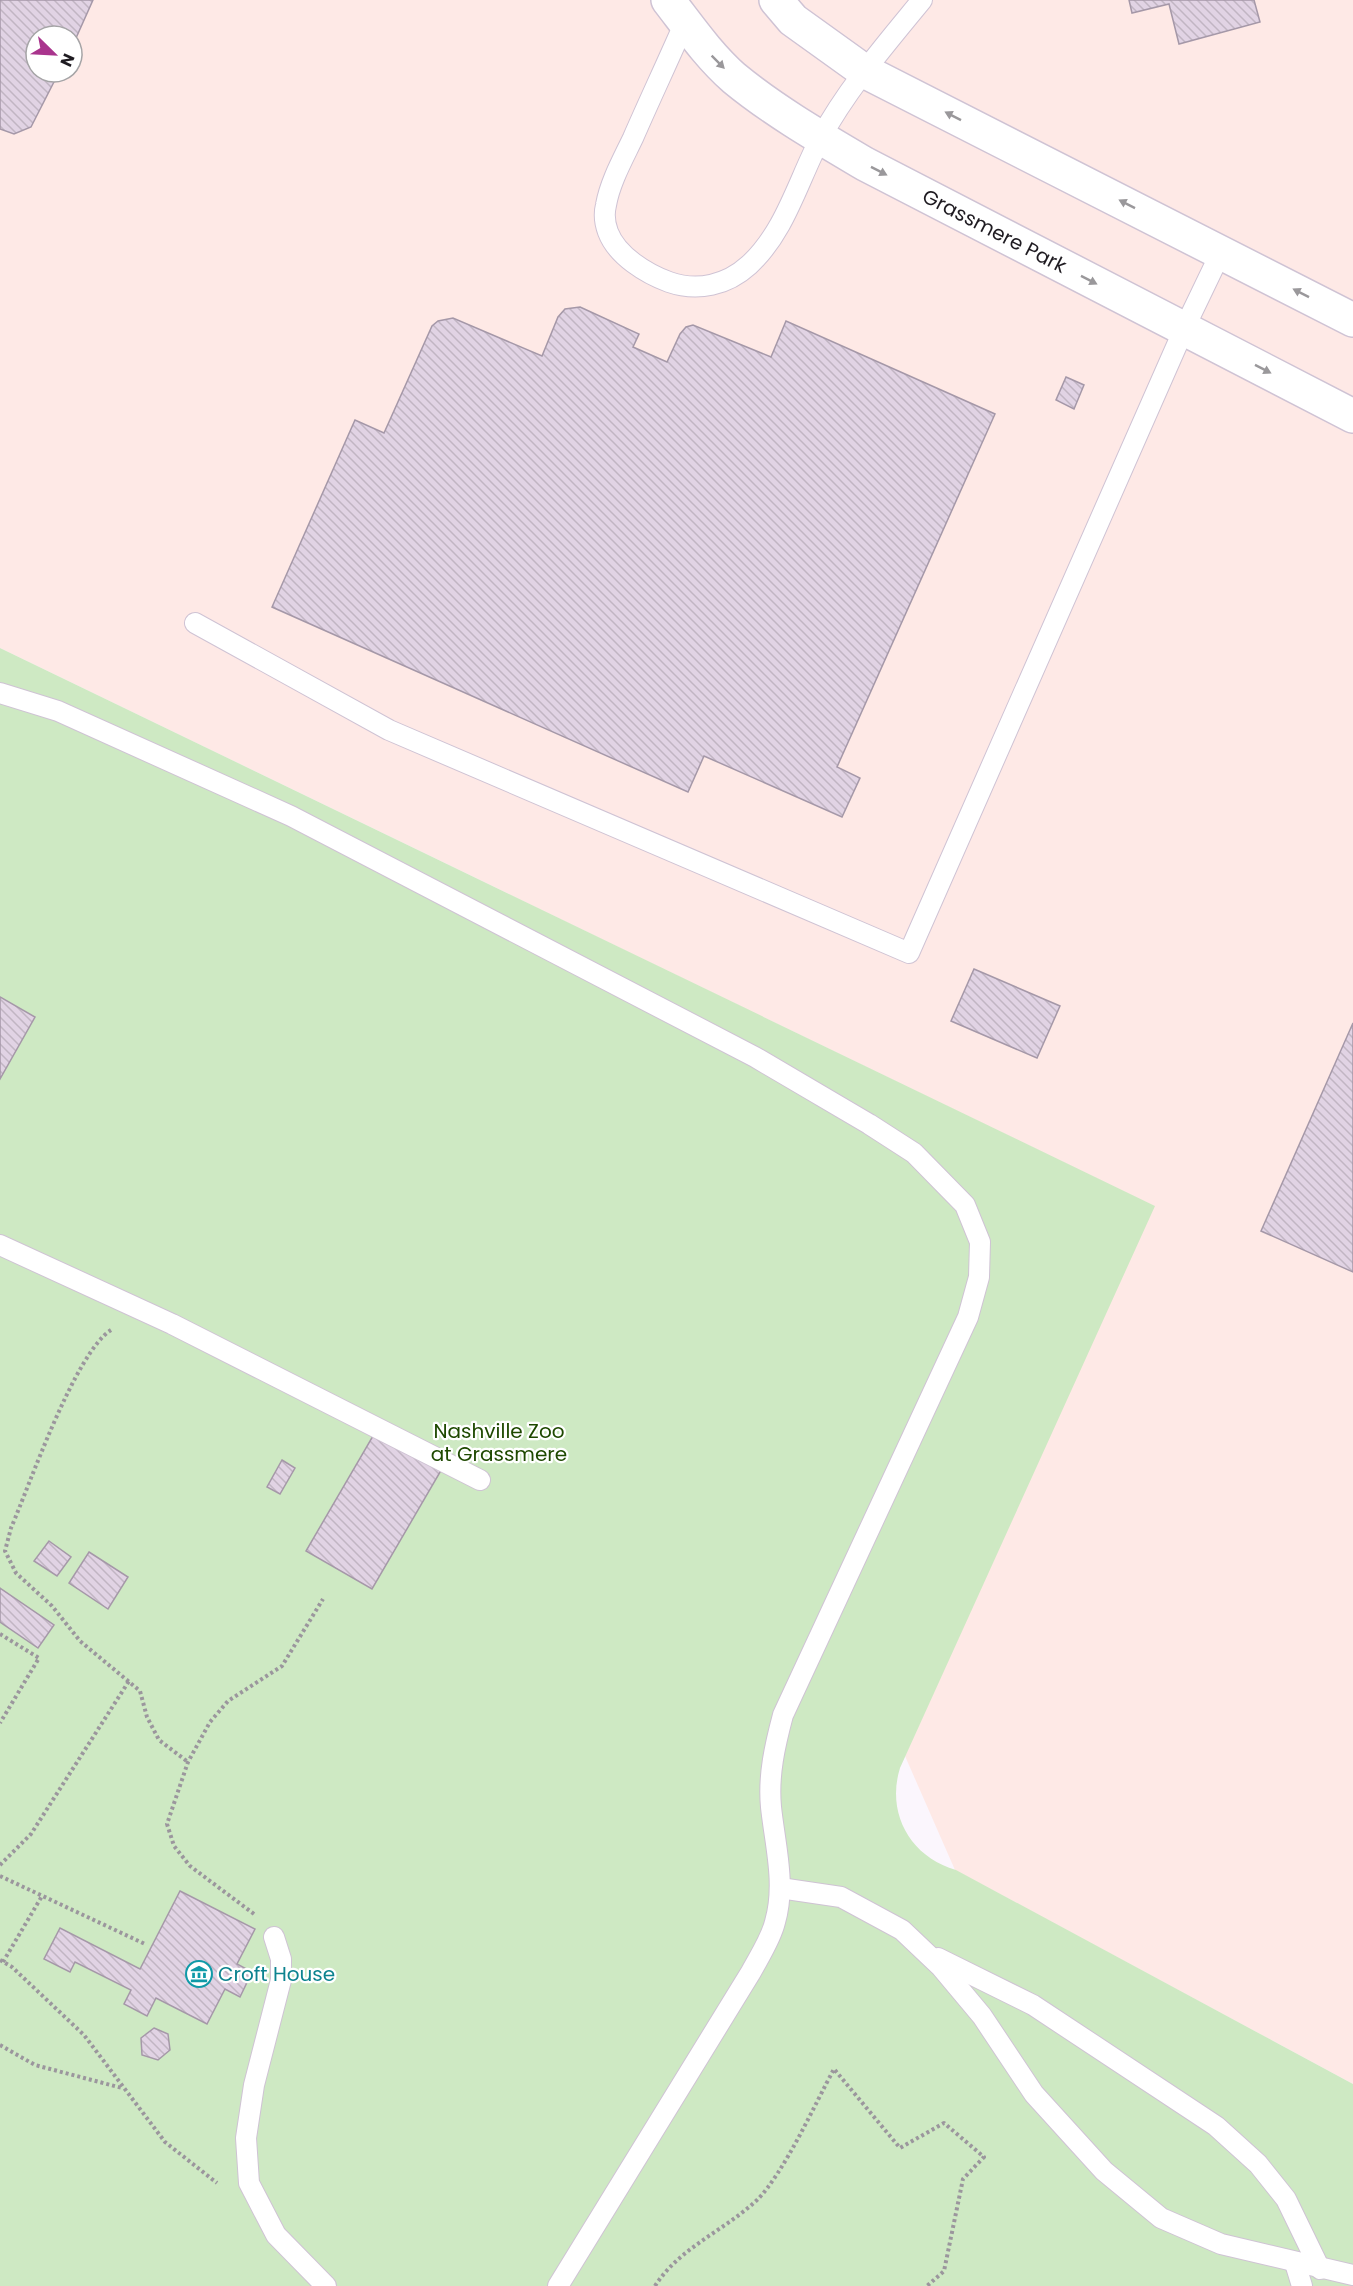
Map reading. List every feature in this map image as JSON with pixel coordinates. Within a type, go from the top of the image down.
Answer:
[{"type":"street","points":[[776,0],[793,20],[864,71],[1353,320]]},
{"type":"street","name":"Grassmere Park","points":[[677,11],[705,49],[734,78],[821,138],[865,164],[1353,416]]},
{"type":"lane","points":[[677,11],[605,205],[608,231],[629,259],[658,278],[686,287],[713,285],[739,272],[758,255],[784,217],[821,138],[864,71],[922,0]]},
{"type":"lane","points":[[195,623],[389,730],[909,953],[1184,328],[1221,252]]},
{"type":"lane","points":[[0,693],[58,711],[291,816],[755,1057],[914,1153],[966,1206],[980,1242],[980,1276],[968,1317],[780,1726],[772,1758],[771,1805],[780,1888],[775,1923],[751,1972],[558,2286]]},
{"type":"lane","points":[[0,1245],[147,1312],[480,1480]]},
{"type":"lane","points":[[780,1888],[841,1897],[902,1930],[924,1951],[982,2016],[1034,2094],[1104,2171],[1161,2218],[1221,2244],[1353,2275]]},
{"type":"lane","points":[[274,1937],[281,1959],[281,1980],[254,2085],[246,2138],[249,2183],[276,2235],[326,2286]]},
{"type":"lane","points":[[924,1951],[1033,2005],[1216,2126],[1258,2163],[1286,2199],[1320,2269]]},
{"type":"lane","points":[[1295,2263],[1302,2286]]},
{"type":"path","points":[[147,1312],[121,1323],[105,1334],[85,1359],[72,1384],[11,1528],[4,1551],[16,1573],[52,1606],[80,1641],[140,1691],[147,1717],[159,1740],[188,1762]]},
{"type":"path","points":[[274,1937],[251,1912],[190,1866],[174,1846],[167,1824],[177,1788],[210,1722],[228,1701],[282,1666],[323,1599]]},
{"type":"path","points":[[0,1634],[39,1658],[0,1723]]},
{"type":"path","points":[[0,1865],[31,1834],[129,1681]]},
{"type":"path","points":[[0,1876],[146,1944]]},
{"type":"path","points":[[42,1896],[1,1961],[84,2035],[165,2142],[223,2189]]},
{"type":"path","points":[[0,2045],[34,2065],[123,2088]]},
{"type":"path","points":[[655,2286],[682,2254],[757,2199],[782,2164],[834,2069],[900,2148],[944,2123],[984,2157],[963,2179],[944,2271],[927,2286]]},
{"type":"shaded area","points":[[0,0],[1353,0],[1353,2084],[955,1870],[905,1756],[1154,1206],[0,648]]},
{"type":"green space","name":"Nashville Zoo at Grassmere","points":[[0,648],[1155,1206],[900,1768],[896,1785],[896,1801],[899,1817],[914,1844],[940,1864],[956,1870],[1353,2084],[1353,2286],[0,2286]]},
{"type":"building","points":[[0,0],[93,0],[82,24],[24,24],[24,84],[53,84],[31,127],[14,134],[0,129]]},
{"type":"building","points":[[1129,0],[1254,0],[1260,22],[1179,44],[1169,4],[1132,13]]},
{"type":"building","points":[[580,307],[639,334],[633,347],[667,362],[680,334],[686,327],[693,325],[771,357],[786,321],[995,414],[837,767],[860,778],[842,817],[704,756],[688,792],[272,607],[355,420],[384,433],[432,326],[438,321],[453,318],[542,356],[558,317],[565,309]]},
{"type":"building","points":[[1066,377],[1084,385],[1074,409],[1056,400]]},
{"type":"building","points":[[974,969],[1060,1006],[1037,1058],[951,1021]]},
{"type":"building","points":[[0,997],[35,1017],[0,1079]]},
{"type":"building","points":[[1353,1023],[1353,1272],[1261,1231]]},
{"type":"building","points":[[377,1429],[443,1467],[372,1589],[306,1551]]},
{"type":"building","points":[[282,1460],[295,1468],[280,1494],[267,1487]]},
{"type":"building","points":[[49,1541],[71,1557],[57,1576],[34,1561]]},
{"type":"building","points":[[89,1552],[128,1577],[108,1609],[69,1583]]},
{"type":"building","points":[[0,1588],[54,1625],[38,1648],[0,1622]]},
{"type":"building","points":[[180,1891],[255,1929],[237,1964],[252,1972],[240,1997],[225,1989],[207,2024],[156,1998],[147,2016],[124,2004],[131,1990],[75,1962],[70,1972],[44,1959],[60,1928],[140,1969]]},
{"type":"building","points":[[154,2028],[168,2034],[170,2050],[158,2060],[142,2055],[141,2038]]},
{"type":"place","name":"Croft House","points":[[199,1974]]}]
